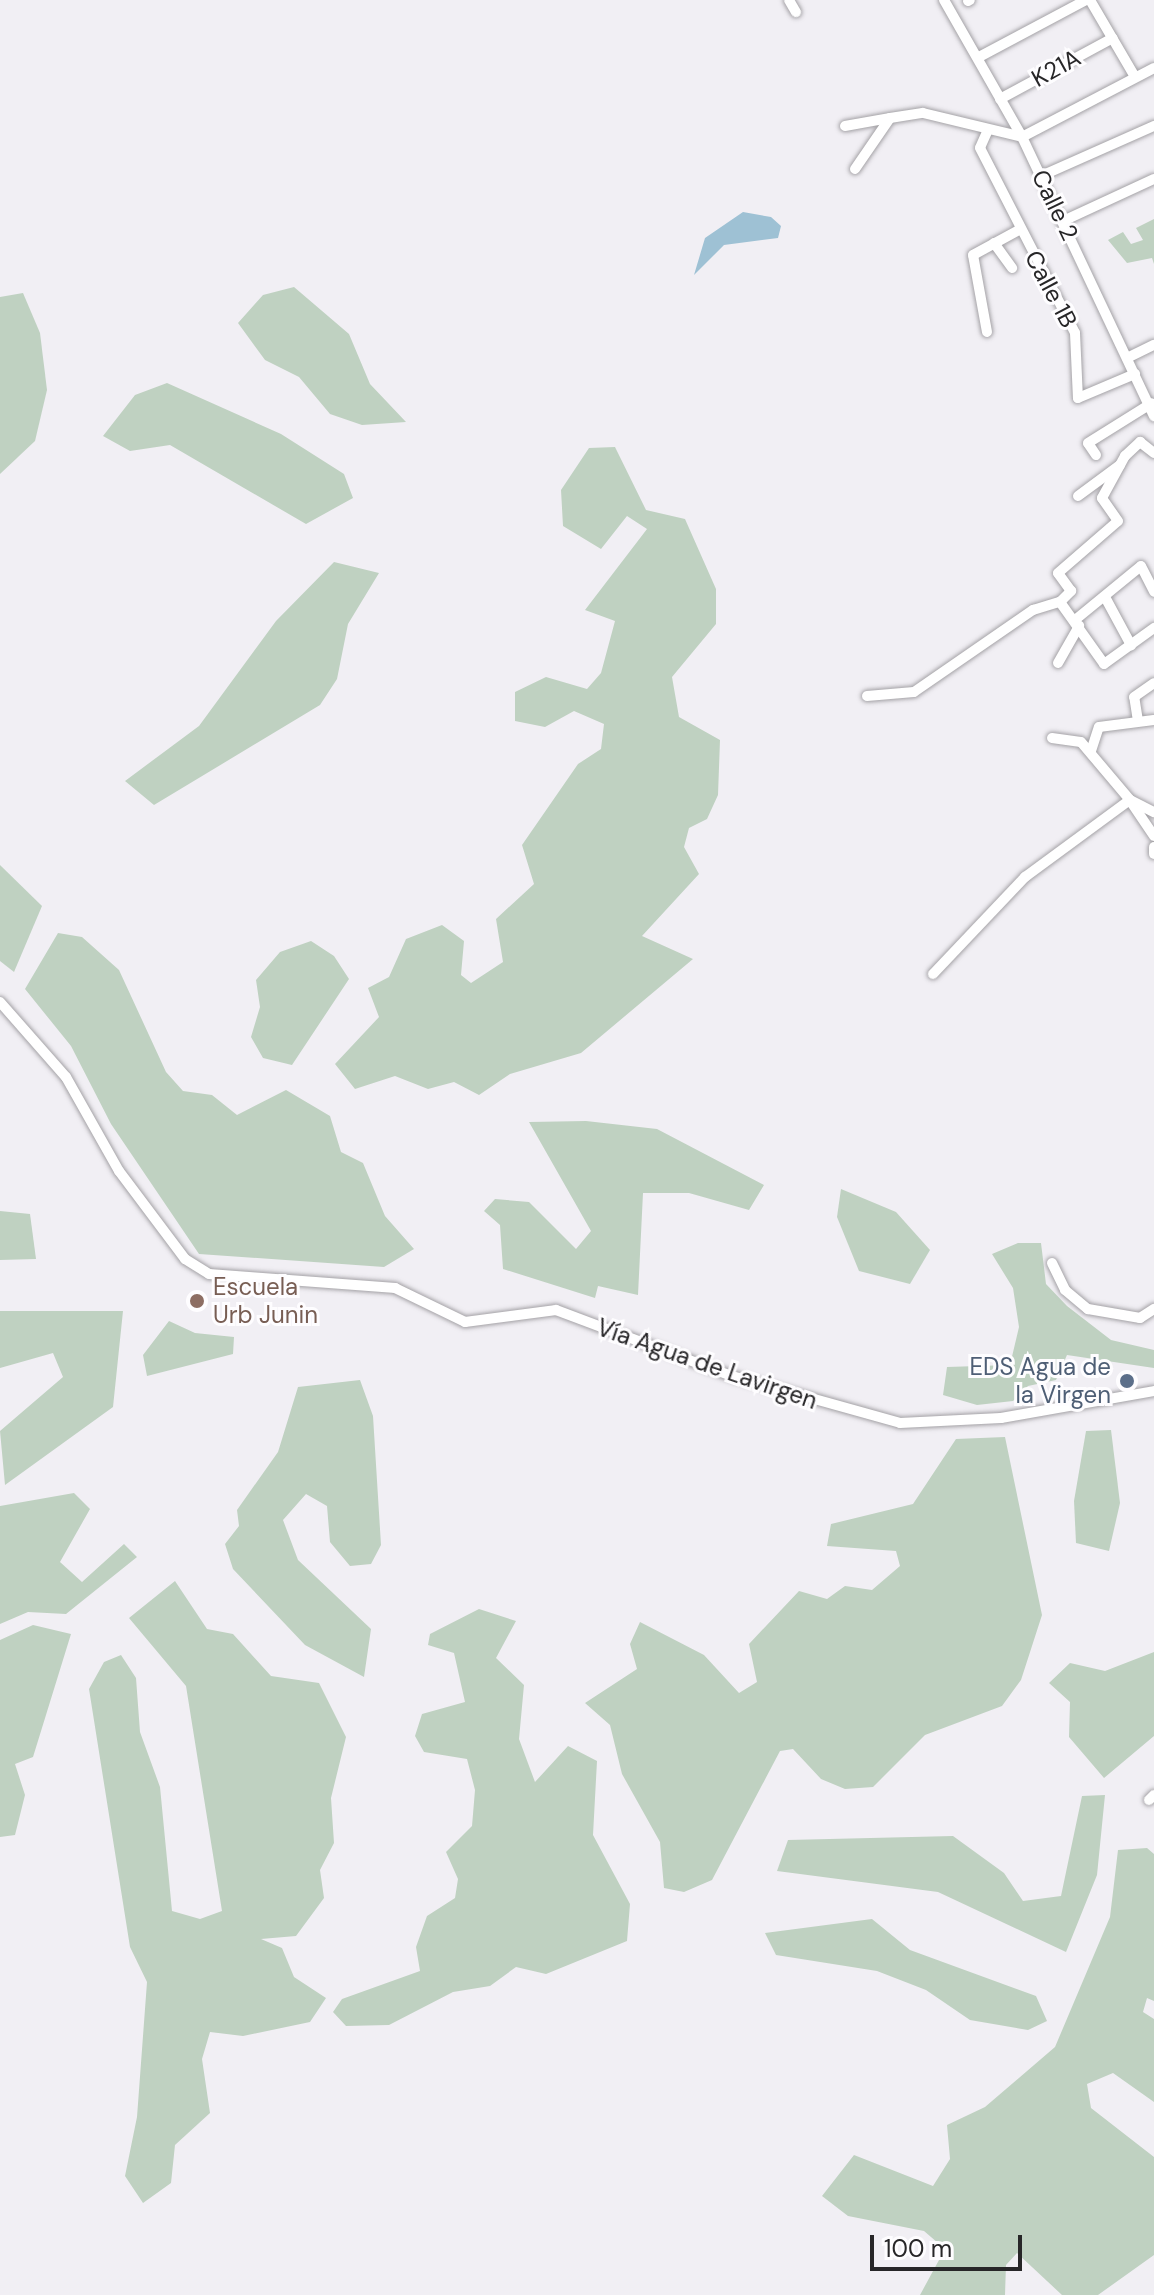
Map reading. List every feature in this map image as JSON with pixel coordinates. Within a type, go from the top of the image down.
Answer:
[{"type":"street","points":[[789,0],[796,12]]},
{"type":"street","name":"Calle 2","points":[[944,0],[1022,137],[1151,404],[1154,416]]},
{"type":"street","points":[[979,57],[1088,0],[1135,77]]},
{"type":"street","name":"K21A","points":[[1000,99],[1113,38]]},
{"type":"street","points":[[845,126],[923,113],[987,132],[1022,137],[1154,68]]},
{"type":"street","points":[[855,169],[890,118]]},
{"type":"street","points":[[1041,176],[1154,126]]},
{"type":"street","name":"Calle 2","points":[[987,132],[980,148],[1019,230]]},
{"type":"street","points":[[1063,221],[1154,179]]},
{"type":"street","points":[[987,332],[973,255],[1019,230]]},
{"type":"street","name":"Calle 1B","points":[[1019,230],[1075,333],[1078,398],[1135,374]]},
{"type":"street","points":[[994,243],[1012,268]]},
{"type":"street","points":[[1127,358],[1154,345]]},
{"type":"street","points":[[1096,455],[1088,443],[1151,404]]},
{"type":"street","points":[[867,696],[914,692],[1033,610],[1060,602],[1071,591],[1058,573],[1118,521],[1102,498],[1122,464],[1140,442],[1154,453]]},
{"type":"street","points":[[1078,496],[1122,464]]},
{"type":"street","points":[[1058,663],[1077,623],[1141,566],[1154,592]]},
{"type":"street","points":[[1105,597],[1131,645]]},
{"type":"street","points":[[1060,602],[1104,664],[1154,628]]},
{"type":"street","points":[[1138,721],[1134,697],[1154,683]]},
{"type":"street","points":[[1091,751],[1099,727],[1154,720]]},
{"type":"street","points":[[1052,738],[1091,751],[1154,836]]},
{"type":"street","points":[[1130,800],[1154,812]]},
{"type":"street","points":[[933,974],[1025,877],[1130,800]]},
{"type":"street","points":[[1154,847],[1154,854]]},
{"type":"street","name":"Vía Agua de Lavirgen","points":[[0,1002],[66,1077],[119,1171],[185,1259],[234,1279],[395,1288],[465,1322],[556,1310],[856,1415],[950,1423],[1154,1391]]},
{"type":"street","points":[[1052,1263],[1065,1290],[1088,1309],[1140,1318],[1154,1309]]},
{"type":"green space","points":[[1154,219],[1154,264],[1152,258],[1127,263],[1108,240],[1123,232],[1131,244],[1143,240],[1136,228]]},
{"type":"green space","points":[[294,287],[349,334],[370,384],[406,422],[362,425],[330,414],[299,377],[265,360],[238,323],[263,295]]},
{"type":"green space","points":[[23,293],[40,333],[47,390],[35,441],[0,474],[0,297]]},
{"type":"green space","points":[[167,383],[281,434],[344,474],[353,498],[306,524],[170,445],[130,451],[103,436],[135,395]]},
{"type":"green space","points":[[615,447],[646,510],[685,519],[716,589],[716,624],[672,677],[679,717],[720,740],[718,795],[707,819],[689,828],[684,847],[699,874],[642,936],[693,959],[581,1053],[510,1074],[479,1095],[454,1082],[428,1089],[395,1076],[355,1089],[335,1064],[379,1017],[368,988],[389,977],[406,939],[442,925],[464,941],[461,975],[471,983],[503,962],[496,919],[534,884],[522,845],[578,764],[601,749],[604,724],[574,711],[545,727],[515,721],[515,692],[546,677],[587,689],[601,673],[615,621],[585,610],[647,529],[627,516],[601,549],[563,526],[561,490],[589,448]]},
{"type":"green space","points":[[334,562],[379,573],[348,624],[337,679],[320,705],[154,805],[125,781],[199,726],[276,621]]},
{"type":"green space","points":[[0,865],[42,906],[14,972],[0,961]]},
{"type":"green space","points":[[58,933],[82,937],[119,970],[166,1072],[183,1091],[212,1095],[237,1115],[286,1090],[330,1116],[341,1152],[363,1163],[385,1216],[414,1249],[384,1267],[199,1254],[111,1124],[71,1046],[25,989]]},
{"type":"green space","points":[[311,941],[334,956],[349,979],[292,1065],[263,1058],[251,1037],[260,1007],[256,980],[280,952]]},
{"type":"green space","points":[[586,1121],[657,1129],[764,1185],[749,1210],[689,1193],[643,1193],[638,1295],[598,1286],[595,1298],[503,1269],[500,1225],[484,1211],[495,1199],[529,1202],[576,1249],[591,1231],[529,1122]]},
{"type":"green space","points":[[841,1189],[896,1212],[930,1250],[910,1284],[859,1271],[837,1217]]},
{"type":"green space","points":[[0,1211],[30,1214],[36,1259],[0,1260]]},
{"type":"green space","points":[[1018,1243],[1041,1243],[1046,1284],[1067,1306],[1111,1340],[1154,1350],[1154,1368],[1067,1355],[1056,1380],[1028,1386],[1013,1401],[977,1405],[943,1395],[947,1367],[1010,1365],[1019,1327],[1013,1288],[992,1254]]},
{"type":"green space","points":[[0,1311],[123,1311],[113,1407],[5,1485],[0,1431],[63,1377],[53,1353],[0,1368]]},
{"type":"green space","points":[[169,1321],[195,1333],[234,1337],[233,1354],[147,1376],[143,1355]]},
{"type":"green space","points":[[360,1380],[373,1416],[381,1545],[371,1564],[350,1566],[330,1542],[327,1506],[306,1494],[283,1520],[298,1560],[371,1629],[364,1677],[305,1645],[233,1569],[225,1544],[239,1526],[237,1510],[278,1452],[298,1387]]},
{"type":"green space","points":[[1111,1430],[1120,1503],[1109,1551],[1076,1543],[1074,1501],[1086,1431]]},
{"type":"green space","points":[[1005,1437],[1042,1615],[1021,1680],[1002,1706],[925,1735],[873,1787],[845,1789],[821,1779],[793,1749],[780,1751],[712,1880],[684,1892],[664,1888],[660,1842],[622,1774],[610,1725],[585,1703],[637,1669],[630,1644],[640,1622],[704,1655],[739,1693],[757,1682],[749,1644],[799,1591],[827,1599],[845,1586],[872,1590],[900,1566],[896,1551],[827,1546],[831,1524],[913,1504],[956,1439]]},
{"type":"green space","points":[[74,1493],[90,1509],[60,1562],[82,1582],[124,1544],[137,1557],[66,1614],[28,1612],[0,1624],[0,1506]]},
{"type":"green space","points":[[175,1581],[207,1629],[233,1634],[271,1676],[319,1683],[346,1737],[331,1798],[334,1843],[320,1870],[324,1898],[296,1936],[261,1939],[282,1948],[294,1977],[326,1998],[310,2022],[243,2036],[210,2032],[202,2059],[210,2113],[175,2145],[171,2183],[143,2203],[125,2176],[137,2117],[147,1982],[130,1947],[89,1689],[104,1662],[121,1655],[136,1678],[140,1732],[160,1787],[172,1911],[200,1919],[222,1911],[186,1686],[129,1618]]},
{"type":"green space","points":[[479,1609],[516,1621],[496,1658],[524,1685],[519,1739],[535,1782],[568,1746],[597,1761],[593,1835],[630,1904],[627,1941],[546,1974],[516,1967],[490,1986],[453,1992],[389,2025],[346,2026],[333,2012],[342,1999],[420,1971],[416,1947],[427,1916],[455,1898],[458,1879],[446,1852],[472,1826],[475,1790],[467,1759],[424,1752],[415,1736],[422,1714],[465,1702],[454,1653],[428,1645],[430,1634]]},
{"type":"green space","points":[[33,1625],[71,1634],[33,1757],[15,1764],[25,1795],[15,1835],[0,1837],[0,1640]]},
{"type":"green space","points":[[1154,1652],[1154,1736],[1104,1778],[1069,1737],[1070,1702],[1049,1683],[1070,1663],[1105,1671]]},
{"type":"green space","points":[[1105,1795],[1097,1875],[1066,1952],[938,1892],[777,1871],[788,1840],[953,1836],[1004,1873],[1023,1901],[1061,1896],[1082,1796]]},
{"type":"green space","points":[[1147,1848],[1154,1854],[1154,2001],[1147,1998],[1143,2012],[1154,2019],[1154,2102],[1113,2073],[1087,2084],[1091,2108],[1154,2157],[1154,2255],[1098,2295],[1062,2295],[1017,2253],[1006,2265],[1005,2295],[920,2295],[945,2249],[924,2231],[848,2216],[822,2196],[854,2155],[933,2186],[950,2159],[947,2125],[985,2107],[1055,2047],[1110,1917],[1118,1850]]},
{"type":"green space","points":[[872,1919],[910,1950],[1036,1996],[1047,2021],[1028,2030],[970,2020],[926,1990],[877,1971],[776,1955],[765,1933]]},
{"type":"water","points":[[743,212],[771,217],[781,226],[778,238],[724,245],[694,275],[705,238]]},
{"type":"place","name":"Escuela Urb Junin","points":[[197,1301]]},
{"type":"place","name":"EDS Agua de la Virgen","points":[[1127,1381]]}]
